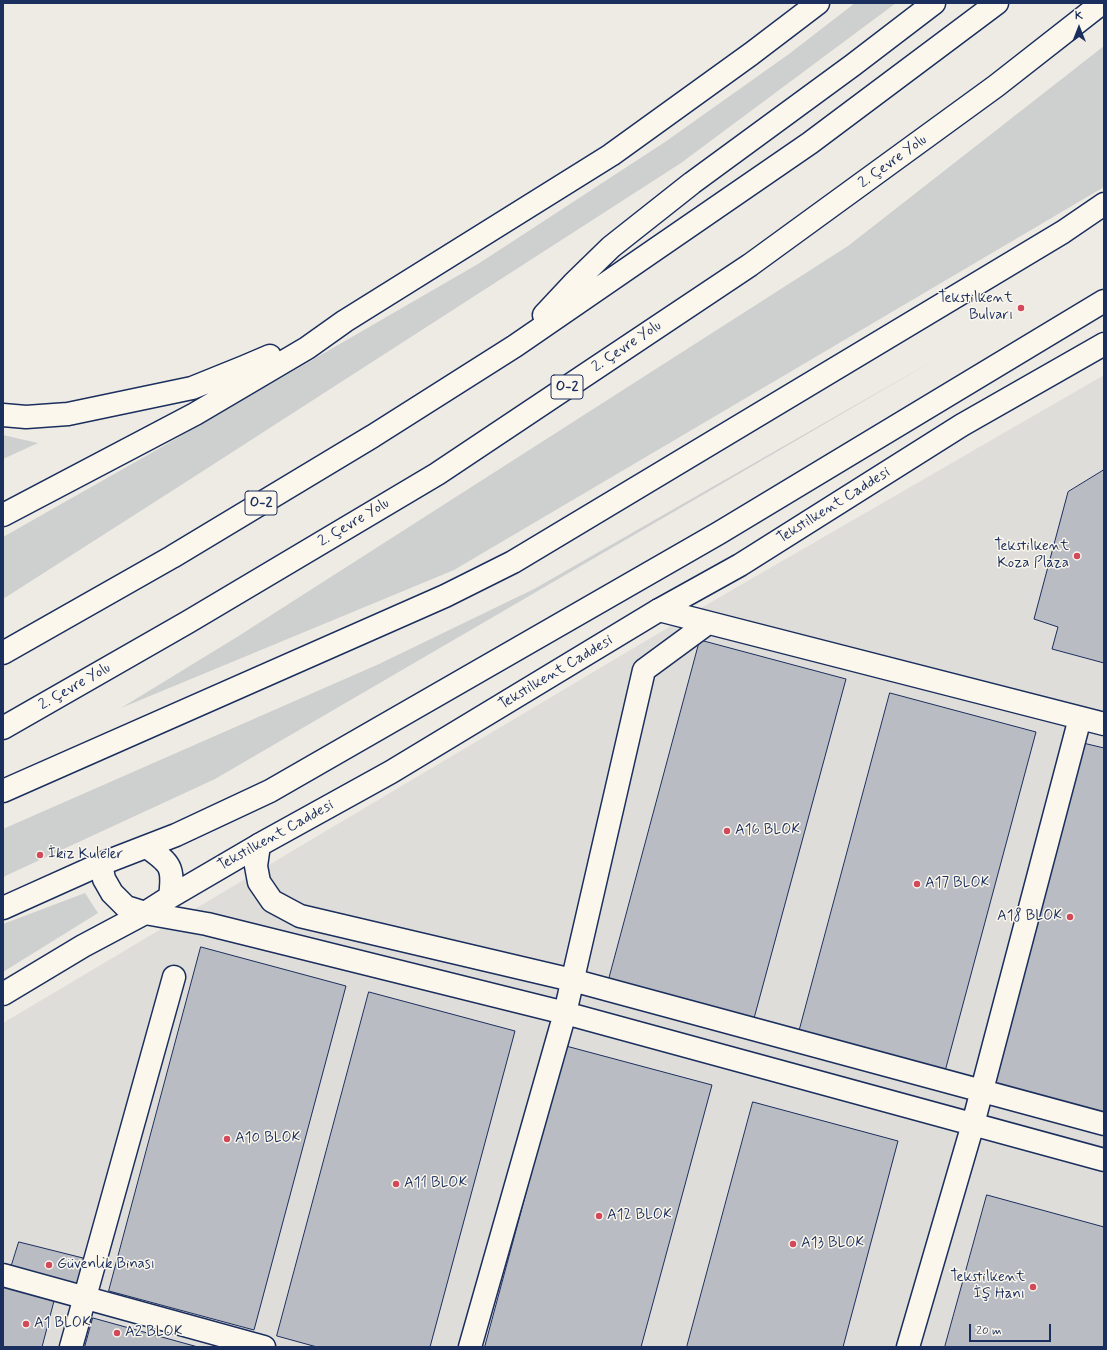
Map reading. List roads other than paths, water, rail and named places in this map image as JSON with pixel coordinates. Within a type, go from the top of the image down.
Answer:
[{"type":"main road","points":[[3,515],[195,414],[307,348],[345,321],[611,155],[751,54],[818,3]]},
{"type":"main road","points":[[515,346],[573,284],[611,247],[692,183],[853,65],[934,3]]},
{"type":"main road","name":"O-2","points":[[3,653],[185,549],[373,436],[515,346],[810,143],[997,3]]},
{"type":"main road","name":"2. Çevre Yolu","points":[[3,728],[188,622],[437,474],[750,265],[996,86],[1102,3]]},
{"type":"main road","points":[[3,791],[445,596],[514,562],[1057,236],[1104,204]]},
{"type":"main road","points":[[3,908],[101,864],[176,835],[270,791],[719,533],[1104,301]]},
{"type":"main road","points":[[3,415],[26,417],[68,414],[192,388],[244,368],[345,321]]},
{"type":"main road","name":"Tekstilkent Caddesi","points":[[3,994],[83,946],[145,913],[259,845],[391,772],[659,610],[740,565],[962,425],[1104,344]]},
{"type":"main road","points":[[659,610],[1104,724]]},
{"type":"main road","points":[[470,1347],[565,1013],[644,670],[708,623]]},
{"type":"main road","points":[[908,1347],[973,1124],[1080,718]]},
{"type":"main road","points":[[259,845],[256,866],[259,882],[272,901],[300,916],[572,980],[1104,1124]]},
{"type":"main road","points":[[147,847],[163,859],[169,866],[172,881],[170,897]]},
{"type":"main road","points":[[101,864],[104,879],[112,893],[126,907],[145,913],[213,926],[565,1013],[1104,1160]]},
{"type":"main road","points":[[71,1347],[174,977]]},
{"type":"main road","points":[[3,1274],[264,1347]]},
{"type":"place","name":"Tekstilkent Bulvarı","points":[[1021,308]]},
{"type":"place","name":"Tekstilkent Koza Plaza","points":[[1077,556]]},
{"type":"place","name":"A16 BLOK","points":[[727,831]]},
{"type":"place","name":"İkiz Kuleler","points":[[40,855]]},
{"type":"place","name":"A17 BLOK","points":[[917,884]]},
{"type":"place","name":"A18 BLOK","points":[[1070,917]]},
{"type":"place","name":"A10 BLOK","points":[[227,1139]]},
{"type":"place","name":"A11 BLOK","points":[[396,1184]]},
{"type":"place","name":"A12 BLOK","points":[[599,1216]]},
{"type":"place","name":"A13 BLOK","points":[[793,1244]]},
{"type":"place","name":"Güvenlik Binası","points":[[49,1265]]},
{"type":"place","name":"Tekstilkent İş Hanı","points":[[1033,1287]]},
{"type":"place","name":"A1 BLOK","points":[[26,1324]]},
{"type":"place","name":"A2 BLOK","points":[[117,1333]]}]
